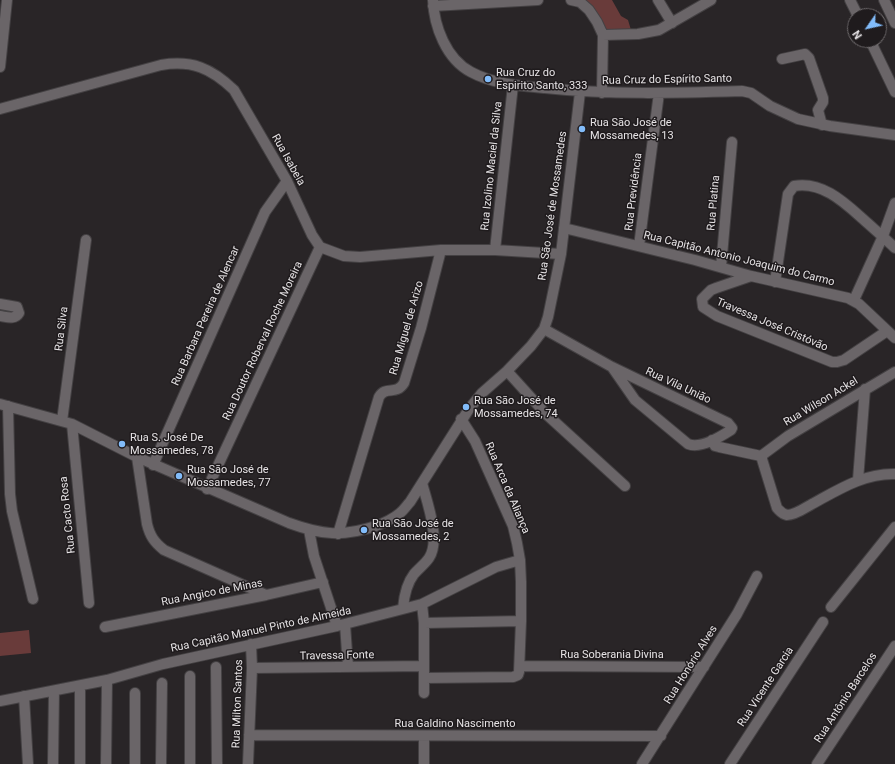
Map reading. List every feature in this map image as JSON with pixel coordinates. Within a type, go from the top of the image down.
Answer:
[{"type":"street","points":[[433,3],[538,0]]},
{"type":"street","points":[[571,0],[580,2],[589,10],[603,35],[602,93]]},
{"type":"street","points":[[658,0],[672,23]]},
{"type":"street","points":[[603,35],[659,30],[710,0]]},
{"type":"street","points":[[884,0],[895,23]]},
{"type":"street","name":"Rua Cruz do Espírito Santo","points":[[433,3],[442,39],[450,54],[457,62],[471,72],[488,79],[513,85],[580,92],[659,93],[742,91],[751,93],[770,106],[798,119],[822,125],[895,135]]},
{"type":"street","points":[[0,67],[4,5]]},
{"type":"street","points":[[874,48],[895,92]]},
{"type":"street","points":[[782,59],[805,54],[809,58],[823,98],[823,102],[818,110],[822,125]]},
{"type":"street","name":"Rua Isabela","points":[[0,109],[161,64],[176,62],[190,64],[207,70],[225,81],[234,90],[288,182],[312,235],[320,246]]},
{"type":"street","name":"Rua Izolino Maciel da Silva","points":[[495,250],[513,85]]},
{"type":"street","name":"Rua São José de Mossamedes","points":[[4,405],[67,422],[153,465],[207,489],[309,530],[338,534],[350,533],[387,522],[400,514],[410,502],[461,419],[482,393],[507,371],[531,346],[544,329],[548,317],[561,254],[580,92]]},
{"type":"street","name":"Rua Previdência","points":[[639,246],[659,93]]},
{"type":"street","name":"Rua Platina","points":[[721,267],[732,142]]},
{"type":"street","name":"Rua Barbara Pereira de Alencar","points":[[153,465],[265,212],[288,182]]},
{"type":"street","points":[[775,282],[788,194],[794,186],[810,186],[825,190],[843,200],[895,248]]},
{"type":"street","points":[[854,300],[883,236],[895,203]]},
{"type":"street","name":"Rua Capitão Antonio Joaquim do Carmo","points":[[564,228],[775,282],[854,300],[895,338]]},
{"type":"street","name":"Rua Silva","points":[[67,422],[86,240]]},
{"type":"street","points":[[320,246],[344,256],[360,257],[441,250],[495,250],[561,254]]},
{"type":"street","name":"Rua Doutor Roberval Roche Moreira","points":[[207,489],[320,246]]},
{"type":"street","name":"Rua Miguel de Arizo","points":[[338,534],[379,397],[386,390],[397,390],[404,383],[421,328],[441,250]]},
{"type":"street","name":"Travessa José Cristóvão","points":[[751,276],[711,290],[702,299],[703,307],[716,316],[832,362],[844,360],[887,330]]},
{"type":"street","points":[[0,304],[17,307],[19,313],[13,318],[0,316]]},
{"type":"street","name":"Rua Vila União","points":[[544,329],[612,367],[728,423],[732,428],[729,432],[700,445],[694,446],[688,444],[636,400],[612,367]]},
{"type":"street","points":[[507,371],[545,413],[624,486]]},
{"type":"street","name":"Rua Wilson Ackel","points":[[761,456],[788,436],[895,372]]},
{"type":"street","points":[[858,480],[865,389]]},
{"type":"street","points":[[4,405],[12,511],[33,599]]},
{"type":"street","name":"Rua Arca da Aliança","points":[[461,419],[474,441],[513,526],[520,560],[520,666]]},
{"type":"street","name":"Rua Cacto Rosa","points":[[67,422],[89,603]]},
{"type":"street","points":[[712,440],[715,446],[761,456],[777,508],[782,513],[787,515],[792,514],[858,480],[873,476],[895,474]]},
{"type":"street","points":[[137,457],[149,534],[155,542],[164,550],[266,595]]},
{"type":"street","points":[[403,608],[404,598],[413,575],[430,557],[434,546],[434,531],[422,483]]},
{"type":"street","points":[[831,607],[895,527]]},
{"type":"street","points":[[309,530],[314,556],[341,625],[348,667]]},
{"type":"street","name":"Rua Capitão Manuel Pinto de Almeida","points":[[0,701],[107,680],[163,664],[341,625],[422,604],[496,567],[520,560]]},
{"type":"street","name":"Rua Honório Alves","points":[[642,764],[737,614],[757,576]]},
{"type":"street","name":"Rua Angico de Minas","points":[[106,627],[323,582]]},
{"type":"street","points":[[422,604],[424,623],[424,694]]},
{"type":"street","points":[[424,623],[521,621]]},
{"type":"street","name":"Rua Vicente Garcia","points":[[730,764],[823,622]]},
{"type":"street","name":"Rua Milton Santos","points":[[248,764],[248,735],[252,668],[251,644]]},
{"type":"street","name":"Rua Antônio Barcelos","points":[[817,764],[895,646]]},
{"type":"street","name":"Travessa Fonte","points":[[252,668],[424,666]]},
{"type":"street","points":[[424,678],[514,677],[518,675],[520,666]]},
{"type":"street","name":"Rua Soberania Divina","points":[[520,666],[704,667]]},
{"type":"street","points":[[216,667],[217,764]]},
{"type":"street","points":[[190,676],[190,764]]},
{"type":"street","points":[[106,764],[107,680]]},
{"type":"street","points":[[162,683],[162,764]]},
{"type":"street","points":[[80,686],[80,764]]},
{"type":"street","points":[[53,764],[54,691]]},
{"type":"street","points":[[135,693],[135,764]]},
{"type":"street","points":[[24,696],[28,764]]},
{"type":"street","name":"Rua Galdino Nascimento","points":[[248,735],[661,736]]},
{"type":"street","points":[[424,736],[424,764]]},
{"type":"shaded area","points":[[585,0],[612,0],[621,16],[628,20],[631,30],[607,32],[595,11]]},
{"type":"shaded area","points":[[29,630],[31,653],[0,656],[0,633]]},
{"type":"place","name":"Rua Cruz do Espirito Santo, 333","points":[[488,79]]},
{"type":"place","name":"Rua São José de Mossamedes, 13","points":[[582,129]]},
{"type":"place","name":"Rua São José de Mossamedes, 74","points":[[466,407]]},
{"type":"place","name":"Rua S. José De Mossamedes, 78","points":[[122,444]]},
{"type":"place","name":"Rua São José de Mossamedes, 77","points":[[179,476]]},
{"type":"place","name":"Rua São José de Mossamedes, 2","points":[[364,530]]}]
